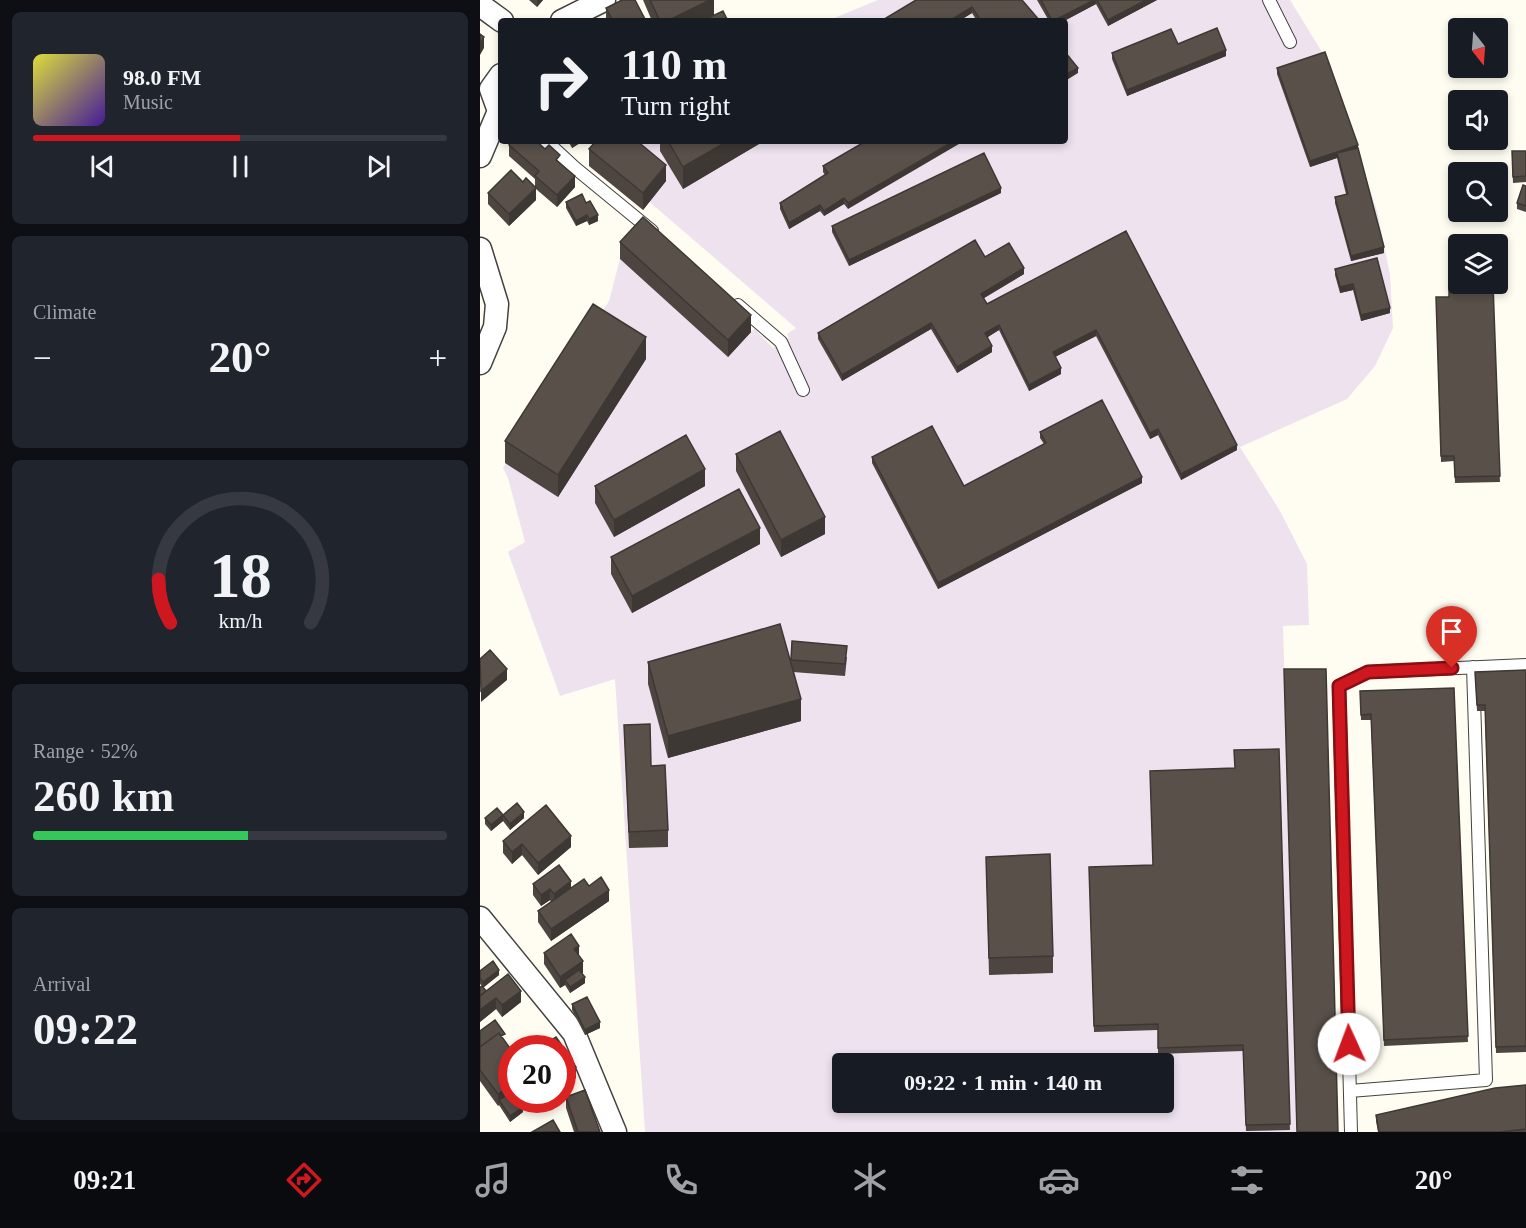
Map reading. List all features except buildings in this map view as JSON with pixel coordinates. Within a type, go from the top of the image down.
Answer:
[{"type":"street","points":[[568,18],[604,0]]},
{"type":"street","points":[[480,5],[498,18]]},
{"type":"street","points":[[480,156],[498,116]]},
{"type":"street","points":[[480,249],[497,304],[495,327],[480,363]]},
{"type":"street","points":[[480,918],[574,1033],[615,1132]]},
{"type":"lane","points":[[1269,0],[1290,42]]},
{"type":"lane","points":[[549,144],[664,241]]},
{"type":"lane","points":[[727,296],[781,342],[803,390]]},
{"type":"lane","points":[[1351,1132],[1339,686],[1368,672],[1526,665]]},
{"type":"lane","points":[[1350,1091],[1486,1080],[1473,667]]},
{"type":"shaded area","points":[[878,0],[1290,0],[1327,60],[1378,214],[1390,275],[1393,328],[1375,366],[1347,399],[1240,447],[1280,511],[1307,564],[1309,625],[1283,626],[1297,1132],[645,1132],[615,679],[560,696],[508,552],[525,542],[508,478],[503,468],[609,301],[620,259],[750,332],[755,329],[773,348],[789,338],[787,334],[796,328],[588,149],[595,144],[1068,144],[1068,18],[834,18]]},
{"type":"route","points":[[1349,1044],[1339,686],[1368,672],[1452,668]]}]
